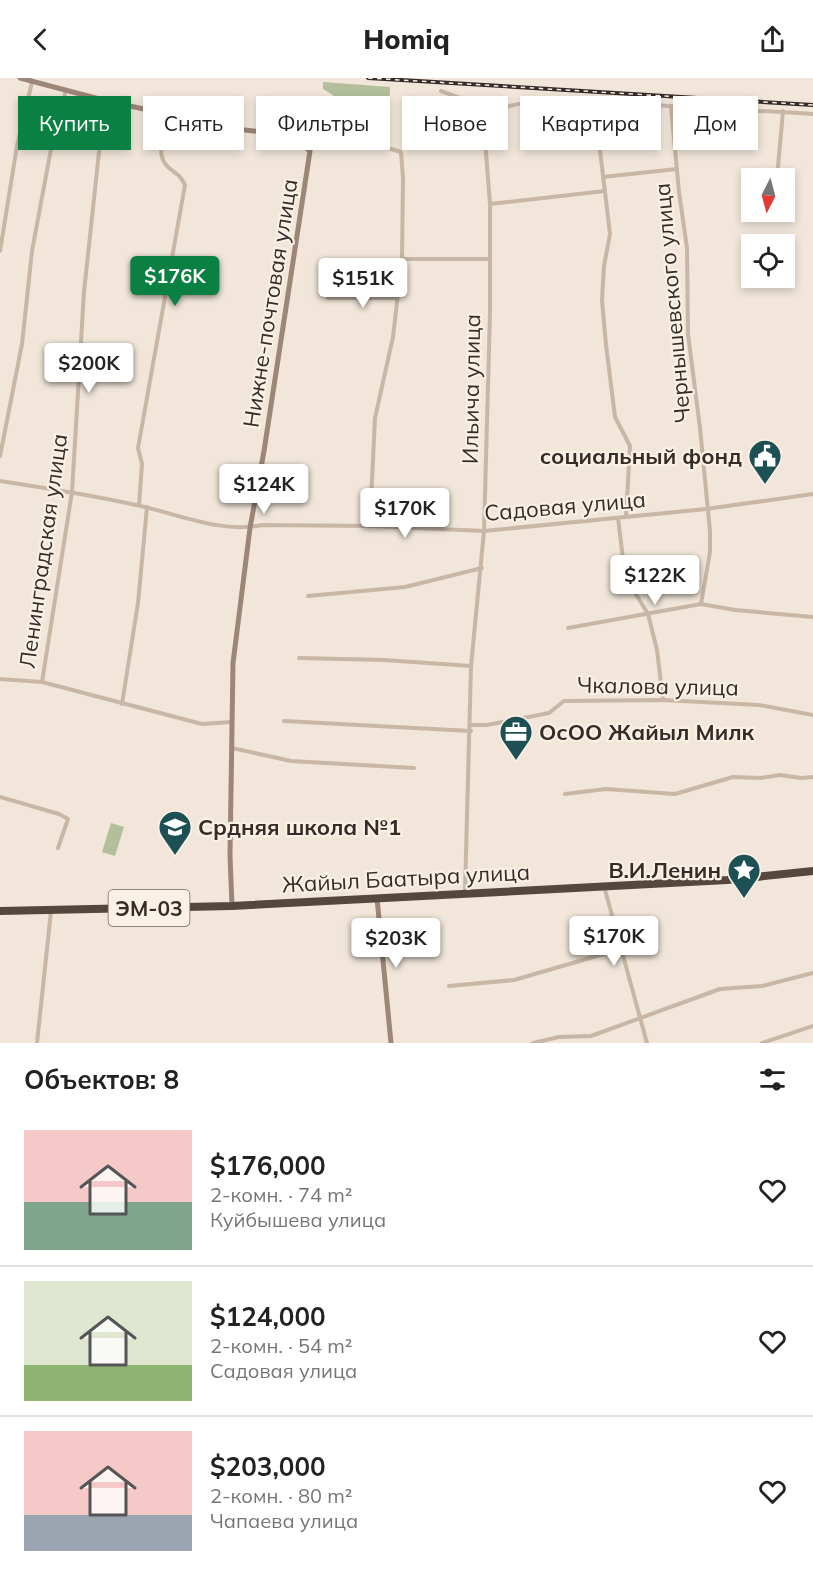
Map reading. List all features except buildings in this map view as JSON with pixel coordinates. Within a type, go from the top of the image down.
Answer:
[{"type":"highway","name":"Жайыл Баатыра улица","points":[[0,911],[232,901],[377,898],[727,880],[813,871]]},
{"type":"street","points":[[20,78],[88,96]]},
{"type":"street","points":[[0,251],[16,146],[32,82]]},
{"type":"street","points":[[0,456],[22,344],[32,251],[54,133],[66,90]]},
{"type":"street","points":[[441,91],[454,96]]},
{"type":"street","points":[[661,105],[813,114]]},
{"type":"street","name":"Чернышевского улица","points":[[671,106],[687,248],[687,334],[700,428],[706,509],[710,531],[710,552],[701,604]]},
{"type":"street","points":[[778,168],[783,111]]},
{"type":"street","points":[[372,526],[375,418],[393,337],[402,259],[401,152],[390,149]]},
{"type":"street","name":"Ленинградская улица","points":[[42,682],[72,492],[84,292],[99,150]]},
{"type":"street","points":[[139,505],[142,464],[138,448],[185,185],[180,175],[166,166],[162,150]]},
{"type":"street","name":"Нижне-почтовая улица","points":[[232,901],[230,855],[232,663],[250,528],[264,451],[309,150]]},
{"type":"street","name":"Ильича улица","points":[[465,893],[471,666],[484,531],[489,259],[489,204],[485,150]]},
{"type":"street","points":[[600,150],[610,234],[604,266],[602,300],[615,417],[630,446],[626,517]]},
{"type":"street","points":[[603,177],[677,169]]},
{"type":"street","points":[[489,204],[605,191]]},
{"type":"street","points":[[402,259],[489,259]]},
{"type":"street","points":[[328,298],[398,298]]},
{"type":"street","name":"Садовая улица","points":[[0,482],[72,492],[139,505],[213,524],[250,528],[262,525],[372,526],[484,531],[706,509],[813,494]]},
{"type":"street","points":[[123,704],[138,603],[147,507]]},
{"type":"street","points":[[618,518],[621,552],[628,577],[648,614],[657,650],[663,700]]},
{"type":"street","points":[[308,596],[405,587],[482,568]]},
{"type":"street","points":[[568,628],[701,604],[735,610],[813,617]]},
{"type":"street","points":[[299,658],[384,660],[471,666]]},
{"type":"street","points":[[0,679],[42,682],[202,724],[232,723]]},
{"type":"street","name":"Чкалова улица","points":[[471,725],[487,725],[549,713],[564,701],[663,700],[759,705],[813,715]]},
{"type":"street","points":[[284,721],[471,731]]},
{"type":"street","points":[[232,748],[291,761],[414,768]]},
{"type":"street","points":[[565,794],[614,789],[675,794],[733,777],[761,778],[780,775],[813,777]]},
{"type":"street","points":[[0,796],[59,814],[68,819],[58,848]]},
{"type":"street","points":[[604,885],[647,1043]]},
{"type":"street","points":[[377,898],[391,1043]]},
{"type":"street","points":[[37,1043],[51,910]]},
{"type":"street","points":[[449,986],[514,980],[621,949]]},
{"type":"street","points":[[533,1043],[559,1037],[591,1036],[720,989],[762,986],[813,973]]},
{"type":"street","points":[[764,1043],[813,1026]]},
{"type":"green space","points":[[323,82],[390,87],[390,96],[333,96],[323,89]]},
{"type":"green space","points":[[111,823],[124,827],[115,856],[102,852]]},
{"type":"railway","points":[[368,78],[813,105]]},
{"type":"place","name":"социальный фонд","points":[[765,485]]},
{"type":"place","name":"ОсОО Жайыл Милк","points":[[516,761]]},
{"type":"place","name":"Срдняя школа №1","points":[[175,856]]},
{"type":"place","name":"В.И.Ленин","points":[[744,899]]}]
